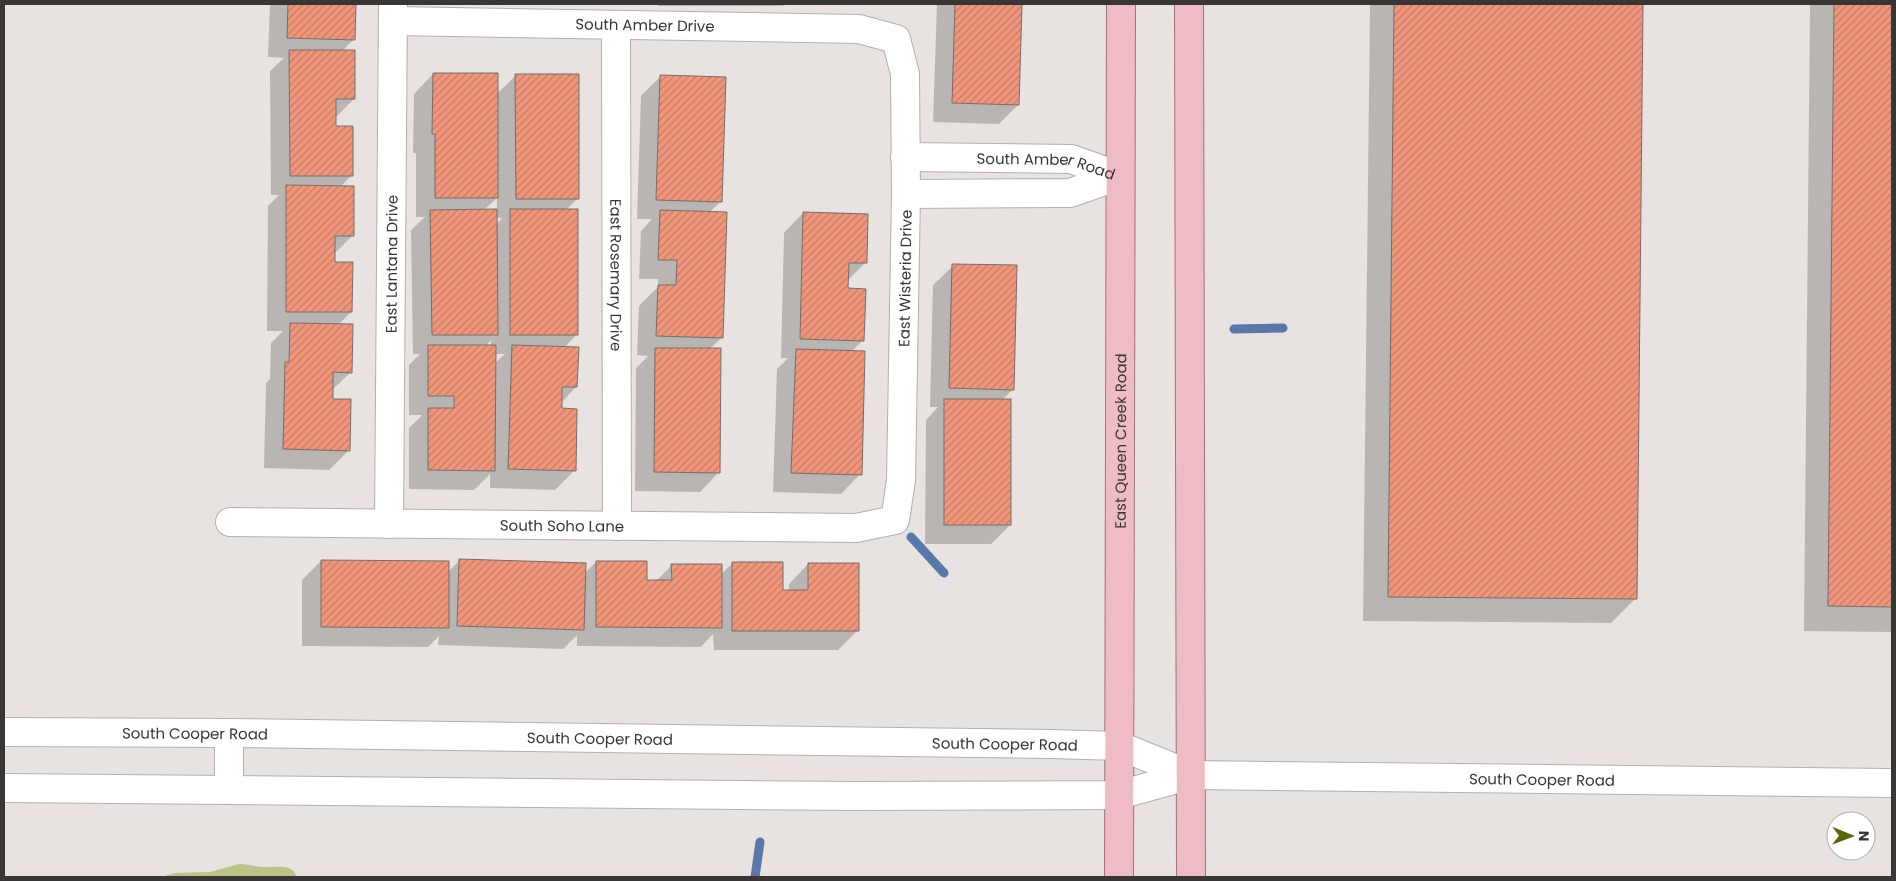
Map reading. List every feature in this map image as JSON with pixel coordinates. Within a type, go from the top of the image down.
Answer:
[{"type":"main road","name":"East Queen Creek Road","points":[[1119,877],[1121,4]]},
{"type":"main road","points":[[1189,4],[1191,877]]},
{"type":"street","name":"South Amber Drive","points":[[393,12],[616,25],[859,29],[896,39]]},
{"type":"street","name":"East Lantana Drive","points":[[388,524],[393,12]]},
{"type":"street","name":"East Rosemary Drive","points":[[616,25],[617,526]]},
{"type":"street","name":"East Wisteria Drive","points":[[895,520],[901,480],[906,194],[905,74],[896,39]]},
{"type":"street","name":"South Amber Road","points":[[905,157],[1070,159],[1120,176]]},
{"type":"street","points":[[990,158],[990,194]]},
{"type":"street","name":"South Amber Road","points":[[906,194],[1070,193],[1120,176]]},
{"type":"street","name":"South Soho Lane","points":[[230,522],[856,528],[895,520]]},
{"type":"street","name":"South Cooper Road","points":[[4,732],[229,733],[1120,746],[1191,776]]},
{"type":"street","points":[[229,733],[229,790]]},
{"type":"street","name":"South Cooper Road","points":[[4,788],[854,796],[1119,795],[1191,776],[1892,783]]},
{"type":"green space","points":[[239,864],[261,867],[284,867],[291,869],[297,877],[162,877],[174,873],[210,872]]},
{"type":"building","points":[[288,4],[356,4],[355,40],[287,38]]},
{"type":"building","points":[[955,4],[1022,4],[1019,105],[952,103]]},
{"type":"building","points":[[1394,4],[1643,4],[1637,599],[1388,597]]},
{"type":"building","points":[[1834,4],[1892,4],[1892,607],[1828,606]]},
{"type":"building","points":[[289,50],[355,50],[355,99],[336,99],[336,126],[353,126],[353,176],[290,176]]},
{"type":"building","points":[[433,73],[498,73],[498,198],[435,198],[435,134],[432,134]]},
{"type":"building","points":[[515,74],[579,74],[579,199],[516,199]]},
{"type":"building","points":[[660,75],[726,77],[722,202],[656,200]]},
{"type":"building","points":[[286,185],[354,186],[354,236],[335,236],[335,262],[353,262],[352,312],[286,312]]},
{"type":"building","points":[[497,209],[498,335],[432,335],[430,210]]},
{"type":"building","points":[[510,209],[578,209],[578,335],[510,335]]},
{"type":"building","points":[[660,210],[727,212],[723,338],[656,336],[658,285],[676,285],[677,260],[658,260]]},
{"type":"building","points":[[803,212],[868,214],[867,263],[849,263],[848,288],[866,289],[864,341],[800,339]]},
{"type":"building","points":[[952,264],[1017,265],[1014,390],[949,388]]},
{"type":"building","points":[[290,323],[353,324],[352,373],[333,372],[333,399],[351,399],[350,451],[283,449],[285,362],[289,362]]},
{"type":"building","points":[[428,345],[496,345],[495,471],[428,470],[428,408],[454,408],[454,396],[428,396]]},
{"type":"building","points":[[512,345],[579,347],[577,387],[562,387],[562,408],[577,409],[576,471],[508,469]]},
{"type":"building","points":[[655,348],[721,348],[720,473],[654,472]]},
{"type":"building","points":[[796,349],[865,351],[862,475],[791,473]]},
{"type":"building","points":[[944,399],[1011,399],[1011,525],[944,525]]},
{"type":"building","points":[[459,559],[586,563],[584,630],[457,626]]},
{"type":"building","points":[[321,560],[449,561],[449,628],[321,627]]},
{"type":"building","points":[[596,561],[647,561],[647,580],[672,580],[671,564],[722,564],[722,628],[596,627]]},
{"type":"building","points":[[732,562],[783,562],[783,590],[808,590],[808,563],[859,563],[859,631],[732,631]]},
{"type":"waterway","points":[[1234,329],[1283,328]]},
{"type":"waterway","points":[[911,537],[944,573]]},
{"type":"waterway","points":[[755,877],[760,842]]}]
